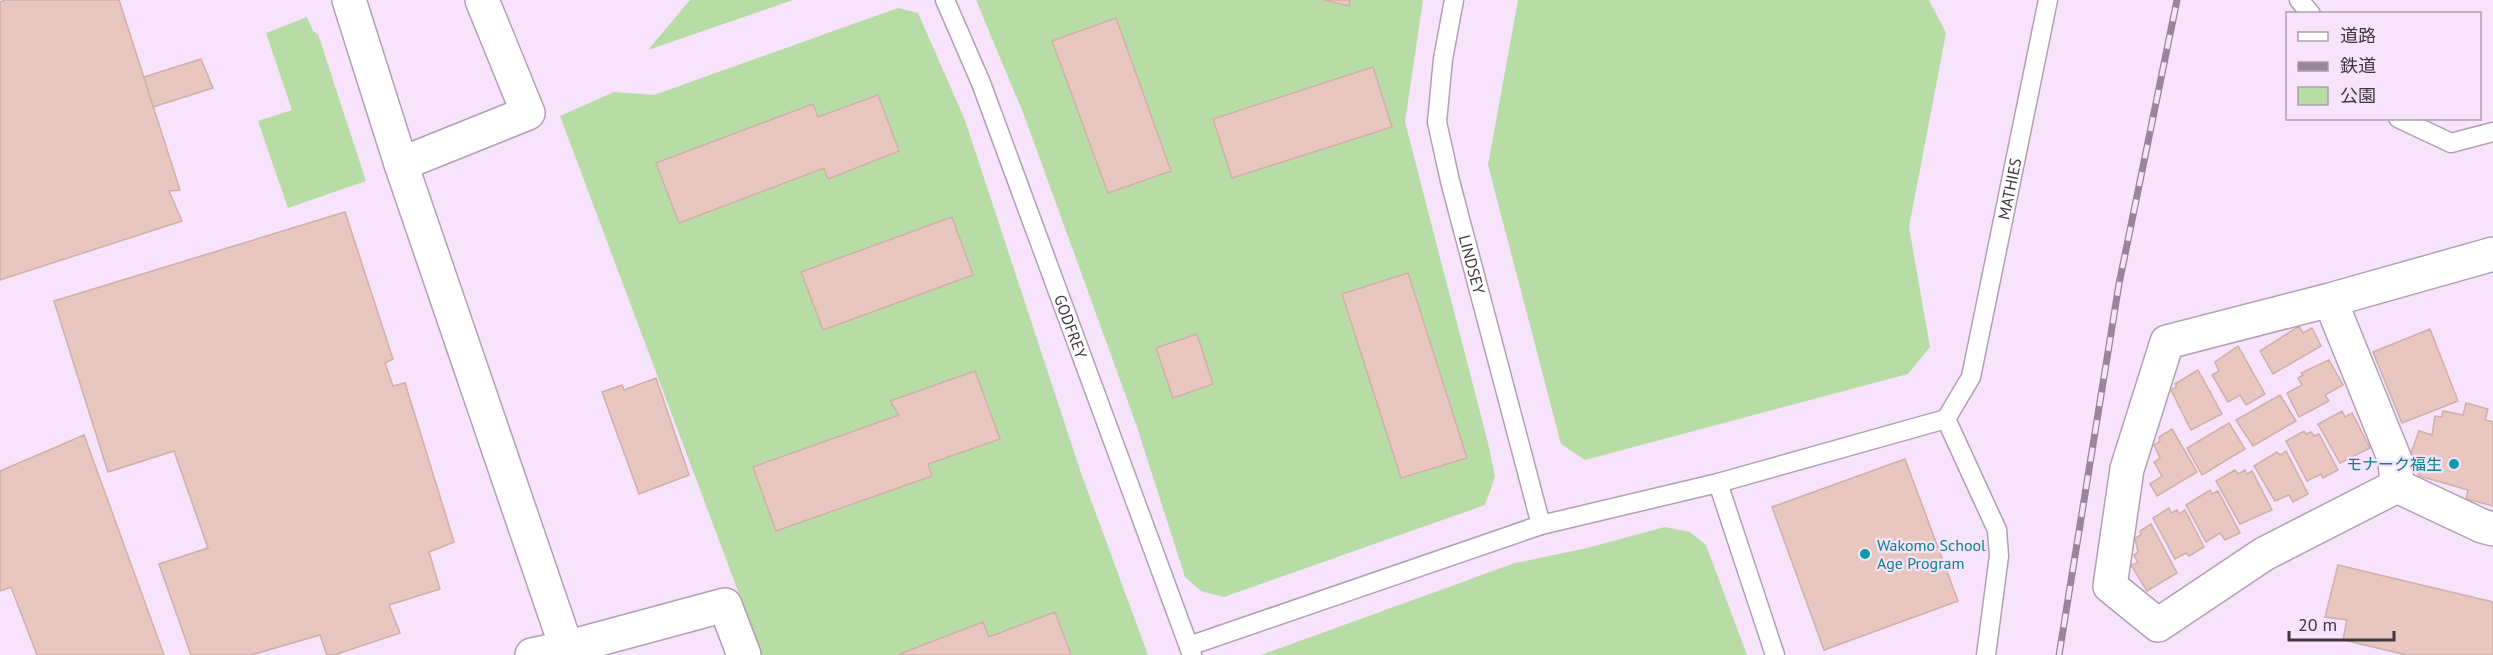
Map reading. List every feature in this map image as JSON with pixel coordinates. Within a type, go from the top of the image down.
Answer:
[{"type":"street","points":[[349,0],[401,164],[568,651]]},
{"type":"street","points":[[401,164],[528,113],[482,0]]},
{"type":"street","points":[[2397,486],[2264,554],[2158,625],[2110,586],[2127,469],[2167,342],[2330,300],[2493,254]]},
{"type":"street","points":[[2330,300],[2395,460],[2397,486]]},
{"type":"street","points":[[2397,486],[2493,529]]},
{"type":"street","points":[[532,655],[568,651],[725,605],[744,655]]},
{"type":"lane","name":"GODFREY","points":[[945,0],[981,84],[1190,651]]},
{"type":"lane","name":"LINDSEY","points":[[1454,0],[1443,58],[1437,122],[1450,181],[1541,525]]},
{"type":"lane","name":"MATHIES","points":[[1946,419],[1971,378],[2048,0]]},
{"type":"lane","points":[[2299,0],[2309,12]]},
{"type":"lane","points":[[2402,120],[2451,143],[2493,132]]},
{"type":"lane","points":[[1190,651],[1541,525],[1718,483],[1946,419],[1997,530],[1999,556],[1986,655]]},
{"type":"lane","points":[[1718,483],[1775,655]]},
{"type":"green space","points":[[690,0],[793,0],[648,50]]},
{"type":"green space","points":[[976,0],[1423,0],[1405,122],[1488,443],[1495,477],[1485,505],[1224,597],[1201,591],[1185,577],[1136,424],[1024,115]]},
{"type":"green space","points":[[1518,0],[1929,0],[1946,33],[1909,227],[1930,347],[1908,374],[1585,460],[1561,444],[1488,165]]},
{"type":"green space","points":[[898,8],[918,13],[965,120],[1081,473],[1148,655],[762,655],[560,116],[614,92],[654,95]]},
{"type":"green space","points":[[307,17],[313,31],[318,34],[366,181],[288,208],[258,121],[292,110],[266,33]]},
{"type":"green space","points":[[1665,527],[1690,532],[1706,545],[1747,655],[1261,655],[1515,563],[1587,548]]},
{"type":"building","points":[[5,0],[119,0],[180,190],[169,191],[182,221],[0,280],[0,2]]},
{"type":"building","points":[[1324,0],[1350,0],[1349,6]]},
{"type":"building","points":[[1116,18],[1171,171],[1108,193],[1052,41]]},
{"type":"building","points":[[201,59],[213,88],[153,107],[144,77]]},
{"type":"building","points":[[1373,67],[1392,127],[1232,178],[1213,119]]},
{"type":"building","points":[[878,95],[899,151],[828,179],[824,168],[679,223],[656,163],[813,104],[818,117]]},
{"type":"building","points":[[345,212],[393,359],[385,363],[393,386],[405,383],[454,542],[429,552],[440,589],[389,605],[400,633],[334,655],[327,655],[320,635],[251,655],[191,655],[159,564],[208,548],[174,451],[108,472],[54,301]]},
{"type":"building","points":[[952,217],[973,275],[823,330],[801,272]]},
{"type":"building","points":[[1408,273],[1467,458],[1401,478],[1342,294]]},
{"type":"building","points":[[2299,326],[2303,333],[2312,328],[2321,346],[2273,374],[2260,351]]},
{"type":"building","points":[[2430,329],[2458,401],[2402,423],[2373,352]]},
{"type":"building","points":[[1197,334],[1213,384],[1173,398],[1156,348]]},
{"type":"building","points":[[2238,346],[2265,394],[2246,405],[2240,395],[2228,402],[2212,375],[2219,371],[2215,362]]},
{"type":"building","points":[[2329,360],[2343,385],[2325,395],[2329,401],[2299,417],[2287,393],[2302,385],[2298,378],[2303,375],[2301,373]]},
{"type":"building","points":[[2198,370],[2222,414],[2191,430],[2171,390],[2177,386],[2175,384]]},
{"type":"building","points":[[975,371],[1000,439],[928,464],[932,476],[776,531],[753,467],[899,415],[890,401]]},
{"type":"building","points":[[656,378],[689,475],[639,494],[602,392],[622,385],[624,390]]},
{"type":"building","points":[[2280,395],[2296,421],[2253,446],[2236,420]]},
{"type":"building","name":"モナーク福生","points":[[2466,403],[2488,409],[2485,420],[2493,422],[2493,506],[2466,499],[2468,490],[2419,476],[2411,453],[2419,431],[2432,435],[2435,416],[2442,417],[2443,411],[2463,415]]},
{"type":"building","points":[[2342,411],[2345,417],[2352,413],[2370,448],[2340,463],[2318,424]]},
{"type":"building","points":[[2229,423],[2245,449],[2202,475],[2187,448]]},
{"type":"building","points":[[2172,429],[2197,472],[2157,496],[2150,484],[2162,476],[2154,462],[2160,458],[2154,445],[2160,441],[2159,437]]},
{"type":"building","points":[[2304,431],[2306,434],[2311,432],[2314,436],[2319,434],[2338,470],[2323,478],[2321,474],[2307,481],[2286,441]]},
{"type":"building","points":[[84,435],[164,655],[37,655],[11,587],[0,591],[0,471]]},
{"type":"building","points":[[2286,451],[2308,494],[2293,502],[2289,495],[2275,501],[2254,466],[2277,452],[2280,455]]},
{"type":"building","name":"Wakomo School Age Program","points":[[1905,459],[1958,601],[1824,650],[1772,507]]},
{"type":"building","points":[[2235,470],[2238,474],[2245,470],[2247,474],[2252,471],[2272,510],[2240,524],[2216,481]]},
{"type":"building","points":[[2210,490],[2212,494],[2218,491],[2240,533],[2225,540],[2220,533],[2206,542],[2186,505]]},
{"type":"building","points":[[2169,508],[2171,513],[2177,510],[2179,514],[2185,510],[2204,547],[2189,556],[2186,553],[2175,559],[2153,518]]},
{"type":"building","points":[[2151,524],[2177,573],[2147,591],[2131,565],[2138,563],[2134,555],[2138,552],[2135,538],[2141,535],[2140,531]]},
{"type":"building","points":[[2338,565],[2493,602],[2493,655],[2407,655],[2343,640],[2347,620],[2325,617]]},
{"type":"building","points":[[1055,612],[1071,655],[897,655],[983,622],[989,637]]},
{"type":"railway","points":[[2059,655],[2119,284],[2177,0]]},
{"type":"place","name":"モナーク福生","points":[[2454,464]]},
{"type":"place","name":"Wakomo School Age Program","points":[[1865,554]]}]
